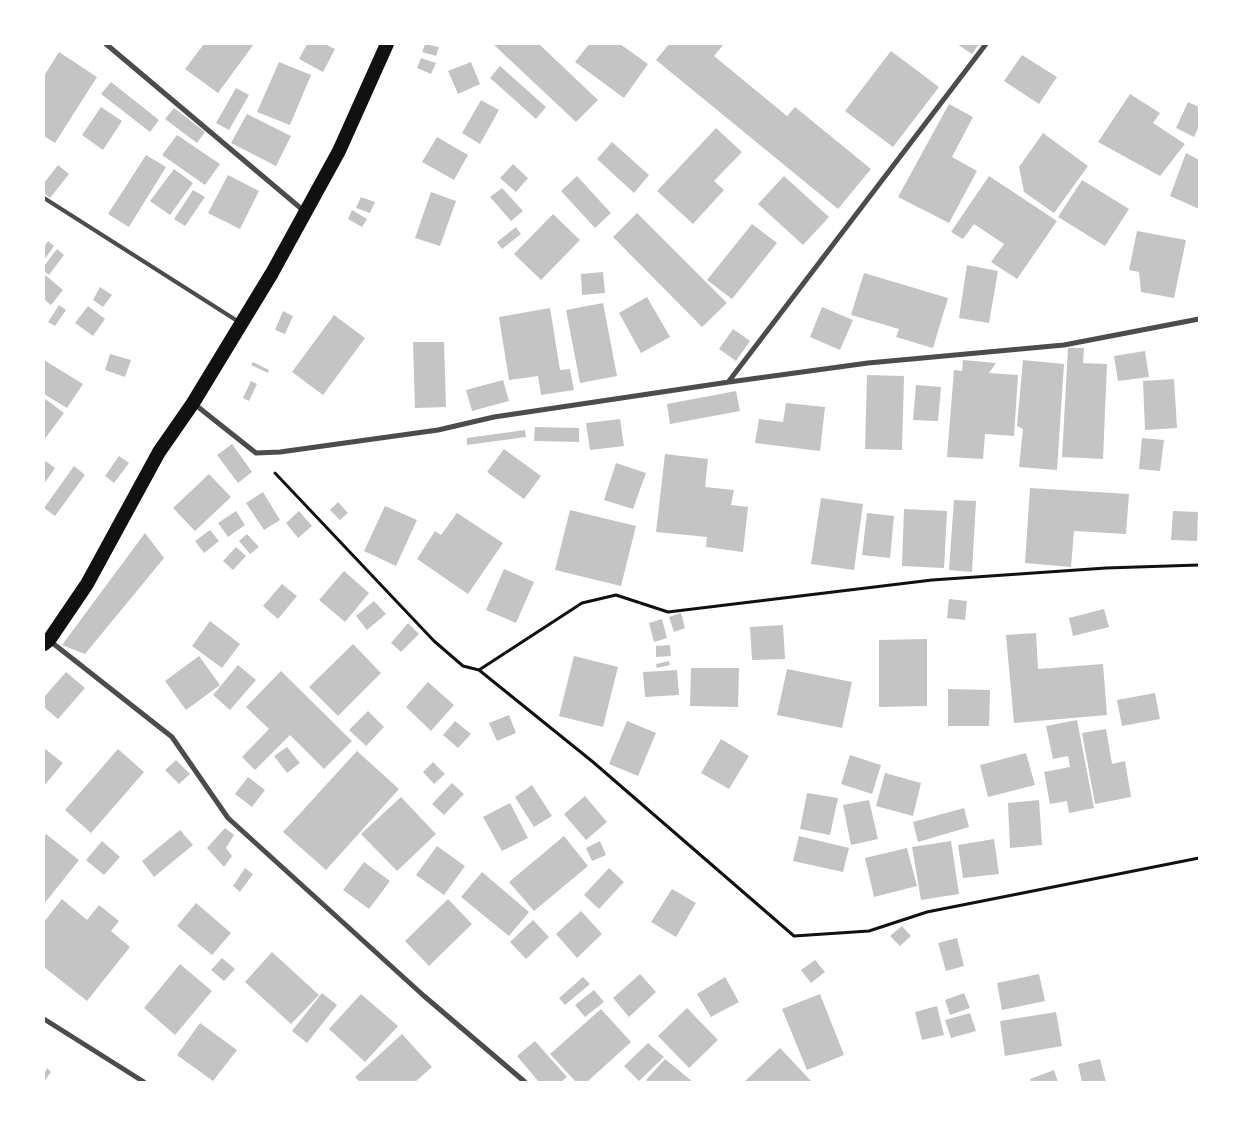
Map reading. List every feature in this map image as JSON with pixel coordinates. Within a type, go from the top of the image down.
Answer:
[{"type":"highway","points":[[45,640],[87,584],[159,452],[193,403],[272,273],[304,212],[339,152],[387,44]]},
{"type":"street","points":[[106,44],[304,212]]},
{"type":"street","points":[[729,382],[986,44]]},
{"type":"street","points":[[193,403],[256,453],[280,452],[438,430],[494,417],[868,363],[1064,345],[1199,319]]},
{"type":"street","points":[[45,640],[172,737],[228,818],[424,996],[525,1082]]},
{"type":"street","points":[[44,1019],[144,1082]]},
{"type":"lane","points":[[44,198],[241,323]]},
{"type":"path","points":[[256,453],[434,641],[463,666],[479,670],[593,762],[794,936],[869,931],[927,912],[1199,858]]},
{"type":"path","points":[[479,670],[582,603],[616,595],[668,612],[932,580],[1106,568],[1199,565]]},
{"type":"building","points":[[204,44],[254,44],[218,93],[185,69]]},
{"type":"building","points":[[307,44],[325,44],[335,49],[323,72],[299,59]]},
{"type":"building","points":[[425,44],[439,47],[436,56],[422,52]]},
{"type":"building","points":[[493,44],[539,44],[598,100],[576,122]]},
{"type":"building","points":[[589,44],[620,44],[648,64],[624,98],[575,62]]},
{"type":"building","points":[[669,44],[724,44],[714,56],[787,116],[795,107],[871,169],[838,209],[656,60]]},
{"type":"building","points":[[957,44],[979,44],[972,54]]},
{"type":"building","points":[[891,51],[939,87],[893,147],[845,111]]},
{"type":"building","points":[[59,52],[97,77],[55,143],[44,136],[44,76]]},
{"type":"building","points":[[1022,55],[1057,77],[1039,104],[1004,81]]},
{"type":"building","points":[[421,58],[436,63],[431,74],[417,68]]},
{"type":"building","points":[[279,62],[311,75],[290,125],[257,112]]},
{"type":"building","points":[[471,62],[480,84],[458,94],[448,71]]},
{"type":"building","points":[[500,66],[546,107],[536,119],[490,78]]},
{"type":"building","points":[[111,82],[159,120],[150,132],[101,94]]},
{"type":"building","points":[[236,88],[249,95],[229,130],[216,123]]},
{"type":"building","points":[[1130,94],[1160,113],[1153,123],[1185,144],[1160,176],[1098,142]]},
{"type":"building","points":[[481,100],[499,110],[480,144],[462,133]]},
{"type":"building","points":[[1188,102],[1199,107],[1199,126],[1194,137],[1176,128]]},
{"type":"building","points":[[949,104],[973,117],[952,157],[977,171],[949,223],[898,197]]},
{"type":"building","points":[[101,107],[122,121],[103,150],[82,135]]},
{"type":"building","points":[[174,108],[205,132],[197,143],[165,119]]},
{"type":"building","points":[[247,114],[291,136],[276,166],[231,143]]},
{"type":"building","points":[[716,128],[742,152],[714,181],[724,190],[693,224],[657,191]]},
{"type":"building","points":[[1043,133],[1088,166],[1054,213],[1024,192],[1019,167]]},
{"type":"building","points":[[177,135],[220,164],[205,185],[162,155]]},
{"type":"building","points":[[437,137],[468,155],[454,180],[422,162]]},
{"type":"building","points":[[612,142],[649,175],[634,193],[597,159]]},
{"type":"building","points":[[1186,153],[1199,160],[1199,209],[1170,196]]},
{"type":"building","points":[[146,155],[166,167],[129,227],[108,214]]},
{"type":"building","points":[[513,164],[528,178],[516,192],[500,178]]},
{"type":"building","points":[[58,165],[69,174],[50,198],[44,193],[44,183]]},
{"type":"building","points":[[174,169],[193,183],[170,215],[150,201]]},
{"type":"building","points":[[228,175],[259,191],[240,229],[208,213]]},
{"type":"building","points":[[577,176],[611,213],[595,228],[561,191]]},
{"type":"building","points":[[784,176],[829,217],[803,245],[758,204]]},
{"type":"building","points":[[989,176],[1057,221],[1017,279],[991,262],[1004,244],[974,224],[963,239],[951,232]]},
{"type":"building","points":[[1082,180],[1129,209],[1105,246],[1058,217]]},
{"type":"building","points":[[502,188],[523,211],[511,221],[490,197]]},
{"type":"building","points":[[193,190],[205,197],[185,226],[174,219]]},
{"type":"building","points":[[431,192],[456,201],[440,246],[415,238]]},
{"type":"building","points":[[361,197],[375,202],[370,213],[356,208]]},
{"type":"building","points":[[352,210],[367,219],[362,227],[348,219]]},
{"type":"building","points":[[637,213],[727,303],[702,327],[613,237]]},
{"type":"building","points":[[553,214],[580,240],[541,280],[514,254]]},
{"type":"building","points":[[752,224],[777,243],[732,299],[707,280]]},
{"type":"building","points":[[516,227],[521,234],[502,249],[497,242]]},
{"type":"building","points":[[1137,231],[1186,240],[1174,298],[1141,292],[1139,272],[1129,270]]},
{"type":"building","points":[[48,241],[54,246],[44,260],[44,247]]},
{"type":"building","points":[[57,249],[64,255],[49,275],[44,271],[44,266]]},
{"type":"building","points":[[967,265],[998,271],[989,323],[959,318]]},
{"type":"building","points":[[603,272],[605,293],[582,295],[581,274]]},
{"type":"building","points":[[864,273],[948,298],[933,348],[896,337],[899,329],[851,315]]},
{"type":"building","points":[[44,274],[63,290],[51,305],[44,299]]},
{"type":"building","points":[[100,287],[112,295],[103,307],[93,300]]},
{"type":"building","points":[[647,297],[670,337],[641,353],[619,313]]},
{"type":"building","points":[[603,303],[617,376],[580,383],[566,310]]},
{"type":"building","points":[[59,305],[66,310],[55,326],[48,322]]},
{"type":"building","points":[[88,306],[105,319],[93,336],[75,323]]},
{"type":"building","points":[[822,307],[853,320],[840,350],[810,337]]},
{"type":"building","points":[[550,308],[560,370],[570,369],[574,390],[541,395],[538,376],[509,380],[499,317]]},
{"type":"building","points":[[283,311],[293,316],[285,334],[275,330]]},
{"type":"building","points":[[334,315],[365,338],[323,395],[292,372]]},
{"type":"building","points":[[733,329],[750,341],[736,361],[719,349]]},
{"type":"building","points":[[413,342],[444,342],[446,407],[415,408]]},
{"type":"building","points":[[1068,348],[1084,348],[1083,363],[1107,364],[1103,459],[1062,457]]},
{"type":"building","points":[[1145,351],[1149,377],[1118,381],[1114,356]]},
{"type":"building","points":[[110,354],[131,360],[125,377],[105,370]]},
{"type":"building","points":[[44,360],[83,384],[67,408],[44,394]]},
{"type":"building","points":[[963,360],[996,363],[989,373],[1018,375],[1014,436],[985,434],[983,459],[947,457],[954,370],[962,371]]},
{"type":"building","points":[[1023,360],[1064,364],[1057,470],[1019,467],[1023,429],[1017,426]]},
{"type":"building","points":[[253,362],[269,370],[268,373],[251,365]]},
{"type":"building","points":[[867,375],[904,376],[902,450],[865,449]]},
{"type":"building","points":[[1174,379],[1177,428],[1145,430],[1143,381]]},
{"type":"building","points":[[503,380],[509,401],[472,411],[466,390]]},
{"type":"building","points":[[251,381],[257,384],[249,401],[243,398]]},
{"type":"building","points":[[916,385],[941,387],[938,421],[913,420]]},
{"type":"building","points":[[736,391],[740,411],[670,424],[667,404]]},
{"type":"building","points":[[44,398],[64,413],[44,440]]},
{"type":"building","points":[[786,403],[825,407],[820,451],[755,443],[759,419],[783,422]]},
{"type":"building","points":[[620,419],[624,446],[590,450],[586,423]]},
{"type":"building","points":[[535,427],[579,428],[579,442],[534,441]]},
{"type":"building","points":[[525,430],[526,437],[467,445],[467,438]]},
{"type":"building","points":[[1142,438],[1164,440],[1160,471],[1139,469]]},
{"type":"building","points":[[232,444],[252,472],[238,483],[217,455]]},
{"type":"building","points":[[504,449],[541,476],[524,499],[487,472]]},
{"type":"building","points":[[665,454],[708,459],[705,487],[734,490],[731,505],[748,507],[743,552],[706,547],[707,537],[656,532]]},
{"type":"building","points":[[119,456],[129,463],[114,483],[105,476]]},
{"type":"building","points":[[44,460],[55,468],[44,484]]},
{"type":"building","points":[[616,463],[646,473],[633,509],[604,500]]},
{"type":"building","points":[[74,466],[85,475],[55,516],[44,508]]},
{"type":"building","points":[[209,474],[231,497],[195,531],[173,508]]},
{"type":"building","points":[[1030,488],[1129,494],[1126,534],[1074,531],[1071,567],[1025,563]]},
{"type":"building","points":[[263,492],[280,520],[264,530],[246,503]]},
{"type":"building","points":[[821,498],[863,504],[854,570],[811,564]]},
{"type":"building","points":[[954,500],[976,501],[972,572],[949,570]]},
{"type":"building","points":[[338,502],[348,513],[340,520],[330,510]]},
{"type":"building","points":[[385,506],[417,520],[396,566],[364,551]]},
{"type":"building","points":[[904,509],[947,511],[944,568],[902,566]]},
{"type":"building","points":[[570,510],[636,526],[621,586],[555,570]]},
{"type":"building","points":[[236,511],[245,525],[228,537],[218,523]]},
{"type":"building","points":[[299,511],[312,526],[298,538],[286,523]]},
{"type":"building","points":[[1173,511],[1198,512],[1197,541],[1171,540]]},
{"type":"building","points":[[457,513],[503,543],[468,594],[417,559],[435,531],[441,535]]},
{"type":"building","points":[[867,513],[894,516],[890,558],[862,555]]},
{"type":"building","points":[[210,530],[219,541],[204,553],[195,541]]},
{"type":"building","points":[[145,533],[164,558],[85,654],[62,645]]},
{"type":"building","points":[[247,534],[259,547],[250,554],[239,541]]},
{"type":"building","points":[[236,547],[246,556],[233,570],[223,561]]},
{"type":"building","points":[[504,569],[534,582],[516,623],[486,610]]},
{"type":"building","points":[[344,571],[369,593],[345,622],[319,600]]},
{"type":"building","points":[[282,584],[297,596],[278,619],[263,606]]},
{"type":"building","points":[[949,599],[967,601],[965,620],[947,618]]},
{"type":"building","points":[[374,601],[386,614],[367,630],[356,616]]},
{"type":"building","points":[[1104,609],[1109,627],[1073,636],[1069,618]]},
{"type":"building","points":[[681,613],[685,628],[674,632],[669,617]]},
{"type":"building","points":[[662,619],[667,638],[654,642],[649,623]]},
{"type":"building","points":[[210,621],[240,644],[222,668],[192,646]]},
{"type":"building","points":[[408,623],[419,634],[401,652],[391,643]]},
{"type":"building","points":[[783,625],[785,659],[752,660],[750,627]]},
{"type":"building","points":[[1036,633],[1038,669],[1103,664],[1107,715],[1014,723],[1006,635]]},
{"type":"building","points":[[927,639],[927,706],[879,707],[879,640]]},
{"type":"building","points":[[353,644],[381,673],[338,716],[309,687]]},
{"type":"building","points":[[670,645],[671,656],[656,657],[656,646]]},
{"type":"building","points":[[199,656],[220,685],[186,710],[165,681]]},
{"type":"building","points":[[574,656],[618,667],[603,727],[559,716]]},
{"type":"building","points":[[669,661],[670,665],[657,668],[656,664]]},
{"type":"building","points":[[238,665],[256,680],[230,710],[213,695]]},
{"type":"building","points":[[691,668],[739,668],[738,707],[690,706]]},
{"type":"building","points":[[787,669],[852,682],[842,728],[777,715]]},
{"type":"building","points":[[677,670],[679,695],[645,697],[643,672]]},
{"type":"building","points":[[281,671],[352,741],[324,769],[290,735],[255,770],[242,757],[269,729],[246,707]]},
{"type":"building","points":[[66,672],[85,688],[58,719],[44,707],[44,697]]},
{"type":"building","points":[[428,682],[454,705],[431,731],[406,707]]},
{"type":"building","points":[[948,689],[990,690],[989,726],[948,726]]},
{"type":"building","points":[[1155,693],[1160,719],[1122,726],[1117,700]]},
{"type":"building","points":[[368,711],[384,727],[366,746],[349,730]]},
{"type":"building","points":[[509,715],[516,733],[497,741],[489,723]]},
{"type":"building","points":[[1077,720],[1094,808],[1069,813],[1067,801],[1050,804],[1044,772],[1070,767],[1068,756],[1053,759],[1046,726]]},
{"type":"building","points":[[455,721],[471,734],[458,748],[443,735]]},
{"type":"building","points":[[627,721],[656,733],[638,776],[609,764]]},
{"type":"building","points":[[1106,729],[1112,764],[1125,761],[1131,797],[1095,804],[1082,733]]},
{"type":"building","points":[[721,739],[749,756],[729,789],[701,773]]},
{"type":"building","points":[[287,747],[300,763],[287,773],[274,756]]},
{"type":"building","points":[[44,748],[63,763],[44,786]]},
{"type":"building","points":[[118,749],[144,772],[91,833],[65,810]]},
{"type":"building","points":[[357,751],[399,789],[326,870],[283,832]]},
{"type":"building","points":[[1026,753],[1035,785],[988,797],[980,765]]},
{"type":"building","points":[[850,755],[881,765],[872,794],[841,784]]},
{"type":"building","points":[[176,760],[190,774],[179,784],[165,770]]},
{"type":"building","points":[[433,762],[445,774],[434,784],[423,772]]},
{"type":"building","points":[[885,773],[921,783],[913,816],[876,806]]},
{"type":"building","points":[[248,777],[265,790],[252,807],[235,794]]},
{"type":"building","points":[[452,783],[464,794],[444,815],[432,804]]},
{"type":"building","points":[[532,785],[552,816],[534,827],[515,797]]},
{"type":"building","points":[[807,793],[838,798],[830,835],[800,829]]},
{"type":"building","points":[[585,796],[607,822],[586,840],[564,814]]},
{"type":"building","points":[[401,797],[436,834],[397,871],[361,834]]},
{"type":"building","points":[[869,800],[878,839],[851,845],[843,805]]},
{"type":"building","points":[[1039,800],[1042,845],[1010,848],[1008,803]]},
{"type":"building","points":[[510,803],[528,838],[502,851],[483,817]]},
{"type":"building","points":[[964,808],[969,827],[918,842],[913,822]]},
{"type":"building","points":[[225,828],[234,835],[226,848],[232,856],[224,867],[207,848]]},
{"type":"building","points":[[180,830],[193,845],[154,877],[142,861]]},
{"type":"building","points":[[46,834],[79,860],[44,904],[44,837]]},
{"type":"building","points":[[564,836],[588,866],[534,911],[509,882]]},
{"type":"building","points":[[799,836],[849,848],[843,872],[793,861]]},
{"type":"building","points":[[994,839],[999,874],[963,878],[958,845]]},
{"type":"building","points":[[102,841],[120,857],[104,875],[86,860]]},
{"type":"building","points":[[600,841],[606,855],[592,861],[586,848]]},
{"type":"building","points":[[951,841],[959,894],[921,900],[912,847]]},
{"type":"building","points":[[437,846],[465,866],[444,895],[416,875]]},
{"type":"building","points":[[907,848],[917,886],[874,897],[865,858]]},
{"type":"building","points":[[364,862],[390,881],[369,909],[343,890]]},
{"type":"building","points":[[245,868],[253,874],[240,892],[233,886]]},
{"type":"building","points":[[609,868],[624,882],[599,909],[584,895]]},
{"type":"building","points":[[482,872],[529,912],[509,936],[461,897]]},
{"type":"building","points":[[672,889],[696,903],[676,937],[651,922]]},
{"type":"building","points":[[62,899],[87,920],[99,905],[119,921],[111,931],[130,947],[87,1001],[44,967],[44,922]]},
{"type":"building","points":[[448,899],[472,924],[429,966],[405,941]]},
{"type":"building","points":[[196,903],[231,933],[212,955],[177,926]]},
{"type":"building","points":[[581,911],[602,934],[577,958],[556,934]]},
{"type":"building","points":[[533,920],[549,937],[526,959],[510,942]]},
{"type":"building","points":[[902,926],[911,936],[900,946],[890,936]]},
{"type":"building","points":[[957,938],[964,966],[946,971],[938,943]]},
{"type":"building","points":[[272,952],[319,995],[291,1024],[245,982]]},
{"type":"building","points":[[222,958],[235,969],[224,981],[211,970]]},
{"type":"building","points":[[815,960],[825,972],[811,983],[801,970]]},
{"type":"building","points":[[180,964],[212,991],[175,1035],[144,1008]]},
{"type":"building","points":[[640,974],[656,992],[629,1017],[613,998]]},
{"type":"building","points":[[1039,974],[1045,1001],[1002,1010],[997,983]]},
{"type":"building","points":[[583,977],[590,984],[565,1005],[559,998]]},
{"type":"building","points":[[725,977],[739,1002],[711,1017],[697,994]]},
{"type":"building","points":[[594,990],[604,1002],[585,1017],[575,1005]]},
{"type":"building","points":[[322,993],[337,1005],[307,1043],[292,1031]]},
{"type":"building","points":[[964,993],[970,1008],[950,1015],[945,1000]]},
{"type":"building","points":[[361,994],[398,1026],[365,1062],[329,1029]]},
{"type":"building","points":[[820,994],[844,1055],[807,1070],[782,1009]]},
{"type":"building","points":[[937,1006],[944,1035],[922,1040],[915,1012]]},
{"type":"building","points":[[687,1008],[718,1040],[689,1068],[658,1036]]},
{"type":"building","points":[[601,1009],[631,1042],[587,1082],[576,1082],[550,1054]]},
{"type":"building","points":[[1056,1012],[1062,1046],[1005,1056],[1000,1021]]},
{"type":"building","points":[[970,1013],[976,1031],[951,1038],[945,1020]]},
{"type":"building","points":[[200,1023],[237,1050],[213,1081],[177,1055]]},
{"type":"building","points":[[402,1034],[432,1067],[415,1082],[360,1082],[355,1077]]},
{"type":"building","points":[[535,1041],[567,1077],[561,1082],[539,1082],[517,1056]]},
{"type":"building","points":[[648,1043],[664,1057],[639,1081],[624,1066]]},
{"type":"building","points":[[780,1048],[812,1082],[744,1082]]},
{"type":"building","points":[[665,1059],[693,1082],[649,1082],[646,1080]]},
{"type":"building","points":[[1100,1059],[1106,1082],[1082,1082],[1078,1064]]},
{"type":"building","points":[[47,1068],[51,1072],[44,1082],[44,1074]]},
{"type":"building","points":[[1054,1070],[1058,1082],[1031,1082],[1030,1079]]}]
